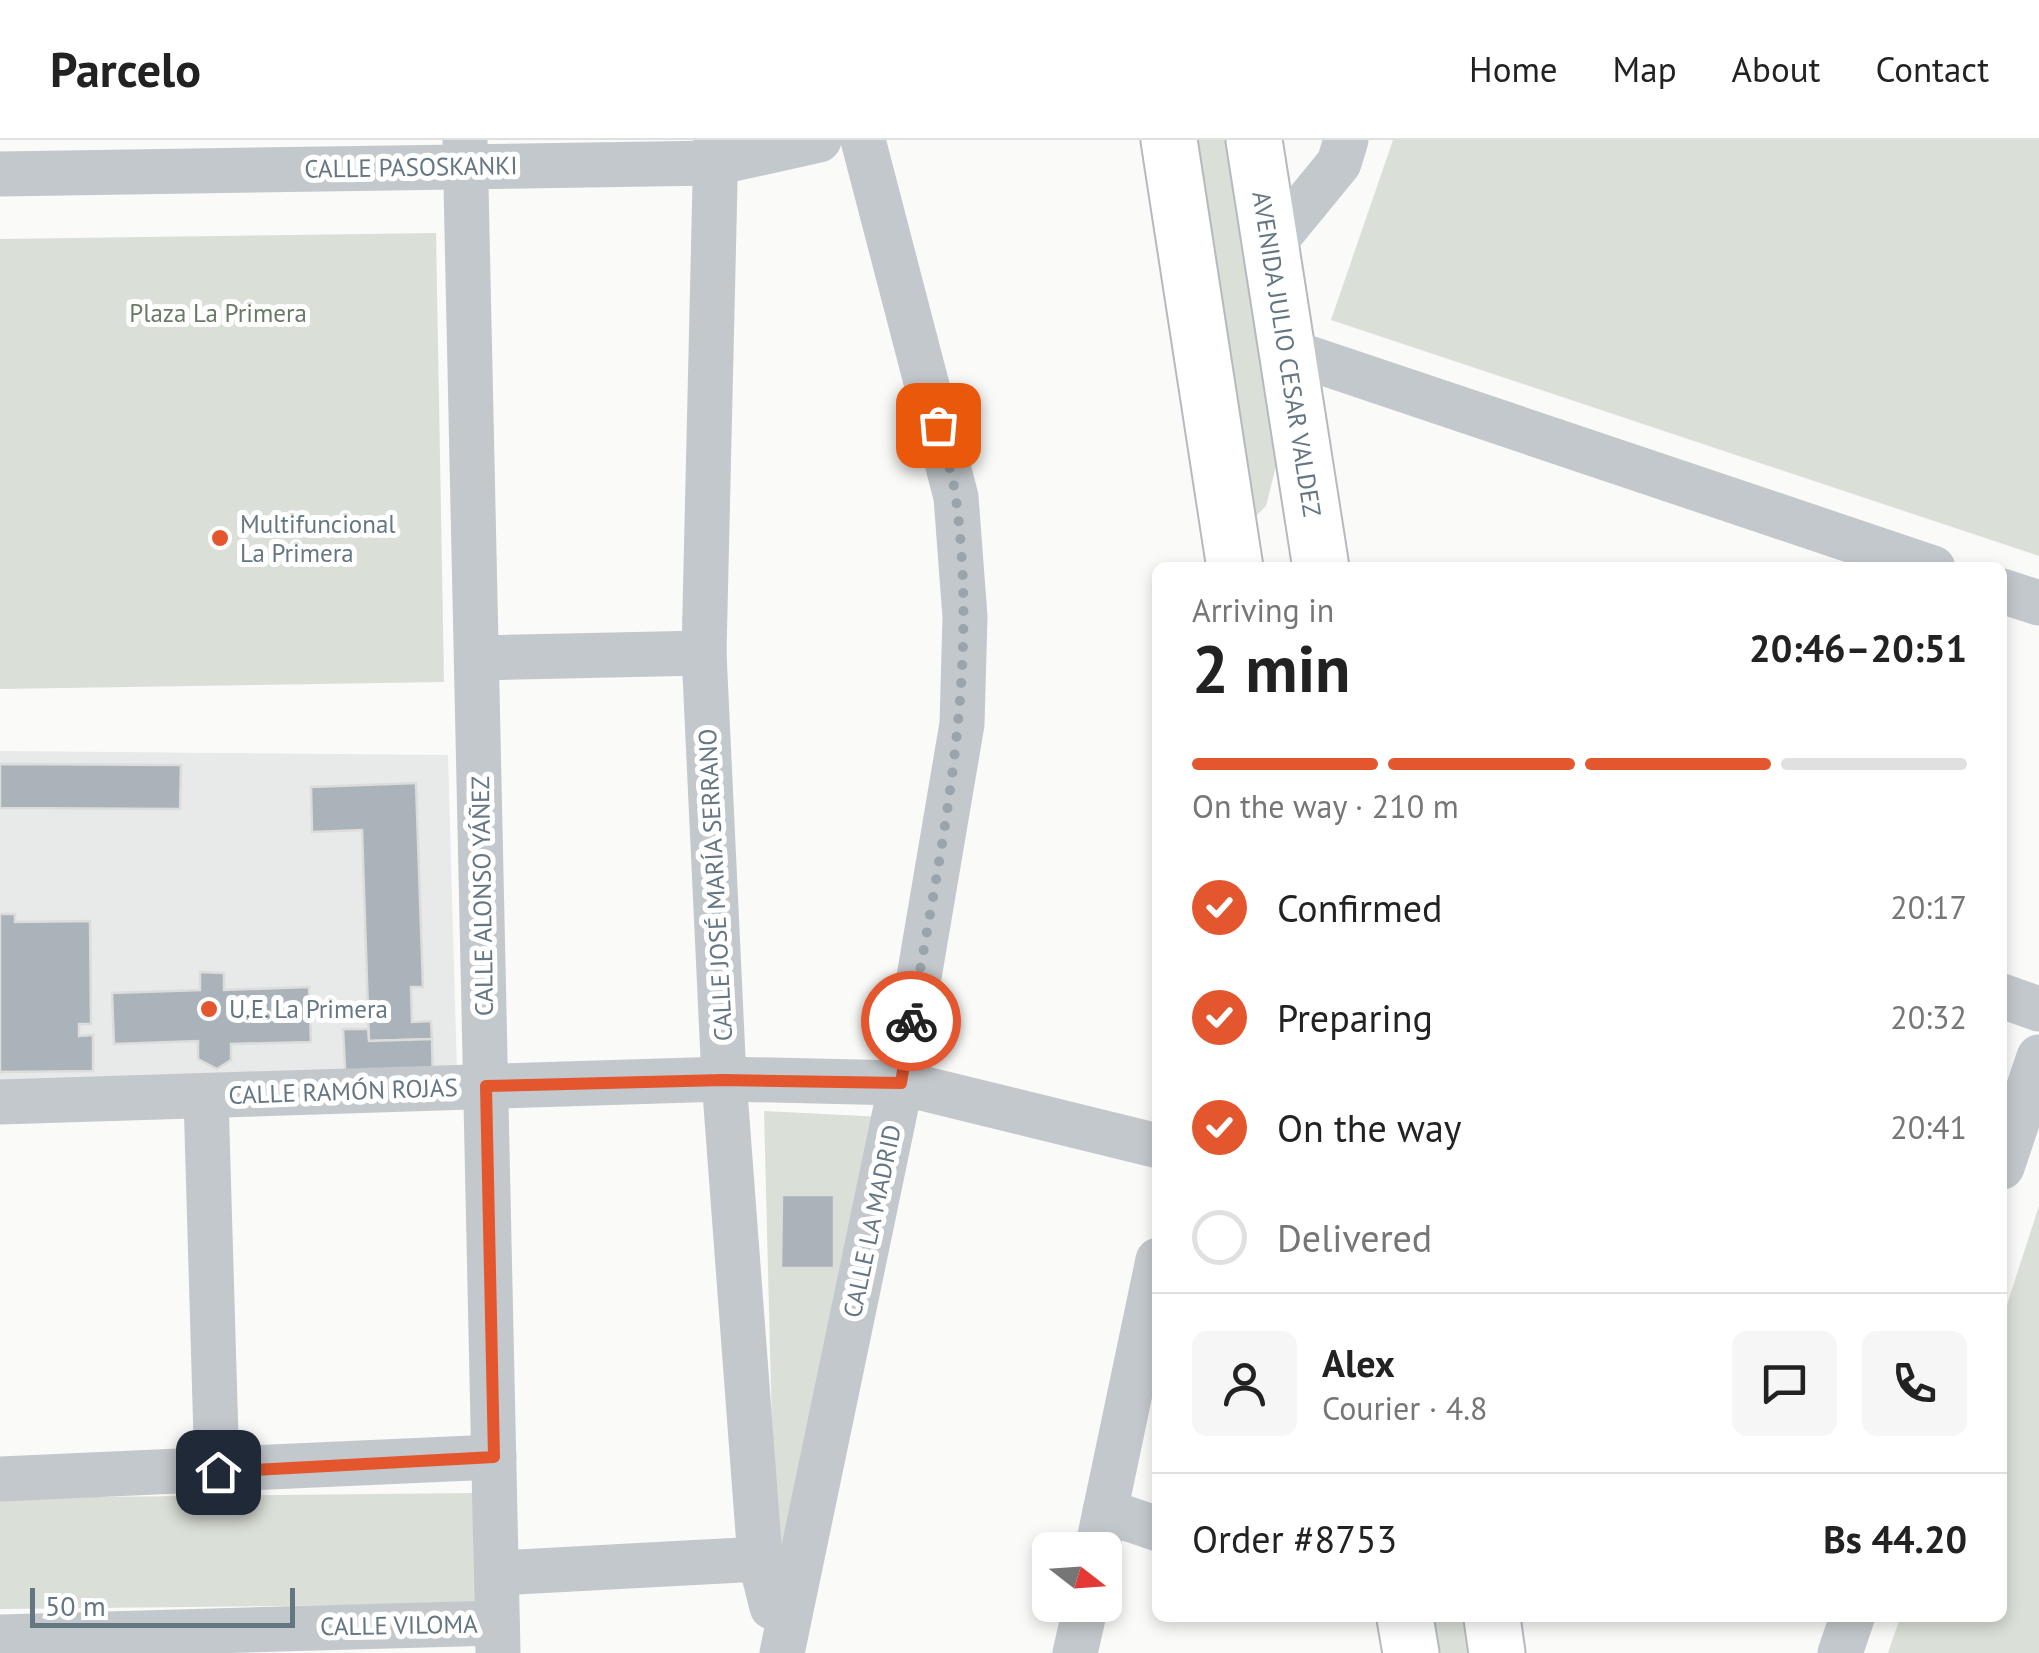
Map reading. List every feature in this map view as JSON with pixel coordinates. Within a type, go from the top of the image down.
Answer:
[{"type":"main road","points":[[1169,140],[1233,557],[1317,546]]},
{"type":"main road","name":"AVENIDA JULIO CESAR VALDEZ","points":[[1254,140],[1317,546]]},
{"type":"main road","points":[[1406,1622],[1411,1653]]},
{"type":"main road","points":[[1493,1622],[1498,1653]]},
{"type":"street","name":"CALLE PASOSKANKI","points":[[0,174],[192,156],[715,152],[819,140]]},
{"type":"street","name":"CALLE LA MADRID","points":[[786,1634],[901,1083],[962,724],[965,618],[956,497],[863,140]]},
{"type":"street","points":[[1272,246],[1339,162],[1346,140]]},
{"type":"street","name":"CALLE ALONSO YÁÑEZ","points":[[466,152],[498,1638]]},
{"type":"street","name":"CALLE JOSÉ MARÍA SERRANO","points":[[715,152],[704,653],[724,1080],[760,1558],[772,1608],[786,1634]]},
{"type":"street","points":[[1285,350],[1915,562]]},
{"type":"street","points":[[2007,593],[2039,603]]},
{"type":"street","points":[[477,658],[704,653]]},
{"type":"street","points":[[2007,998],[2039,1009]]},
{"type":"street","points":[[2007,1152],[2039,1058]]},
{"type":"street","name":"CALLE RAMÓN ROJAS","points":[[0,1102],[724,1080],[901,1083],[1152,1145]]},
{"type":"street","points":[[206,1097],[218,1472]]},
{"type":"street","points":[[1152,1288],[1101,1530],[1152,1529]]},
{"type":"street","points":[[0,1479],[494,1457]]},
{"type":"street","points":[[496,1573],[760,1558]]},
{"type":"street","points":[[1076,1653],[1082,1622]]},
{"type":"street","points":[[1840,1653],[1851,1622]]},
{"type":"street","name":"CALLE VILOMA","points":[[0,1637],[223,1641],[498,1638]]},
{"type":"shaded area","points":[[0,751],[448,755],[457,1073],[0,1093]]},
{"type":"green space","points":[[1182,140],[1238,140],[1284,434],[1266,506],[1256,516],[1244,503]]},
{"type":"green space","points":[[1393,140],[2039,140],[2039,556],[1331,320]]},
{"type":"green space","name":"Multifuncional La Primera","points":[[436,233],[444,682],[0,689],[0,239]]},
{"type":"green space","points":[[764,1111],[883,1117],[797,1549],[775,1548]]},
{"type":"green space","points":[[2039,1206],[2039,1653],[1888,1653],[1899,1622],[2007,1622],[2007,1305]]},
{"type":"green space","points":[[473,1493],[474,1604],[0,1609],[0,1498]]},
{"type":"green space","points":[[1421,1622],[1476,1622],[1480,1653],[1425,1653]]},
{"type":"building","points":[[0,764],[181,765],[180,809],[0,808]]},
{"type":"building","points":[[416,783],[423,987],[411,987],[412,1022],[431,1021],[432,1039],[369,1041],[362,830],[312,832],[311,787]]},
{"type":"building","points":[[0,914],[15,914],[15,922],[90,921],[91,1024],[79,1024],[79,1036],[93,1035],[93,1071],[0,1072]]},
{"type":"building","points":[[200,972],[224,973],[224,990],[309,987],[311,1042],[231,1044],[231,1060],[217,1069],[198,1059],[198,1041],[114,1044],[112,993],[200,990]]},
{"type":"building","points":[[343,1029],[368,1029],[369,1041],[432,1039],[433,1084],[346,1087]]},
{"type":"building","points":[[782,1195],[834,1195],[834,1268],[781,1268]]},
{"type":"way so far","points":[[911,1021],[962,724],[965,618],[956,497],[938,425]]},
{"type":"place","name":"Multifuncional La Primera","points":[[220,538]]},
{"type":"place","name":"U.E. La Primera","points":[[209,1009]]},
{"type":"route","points":[[218,1472],[494,1457],[486,1086],[724,1080],[901,1083],[911,1021]]},
{"type":"park label","name":"Plaza La Primera","points":[[218,313]]}]
